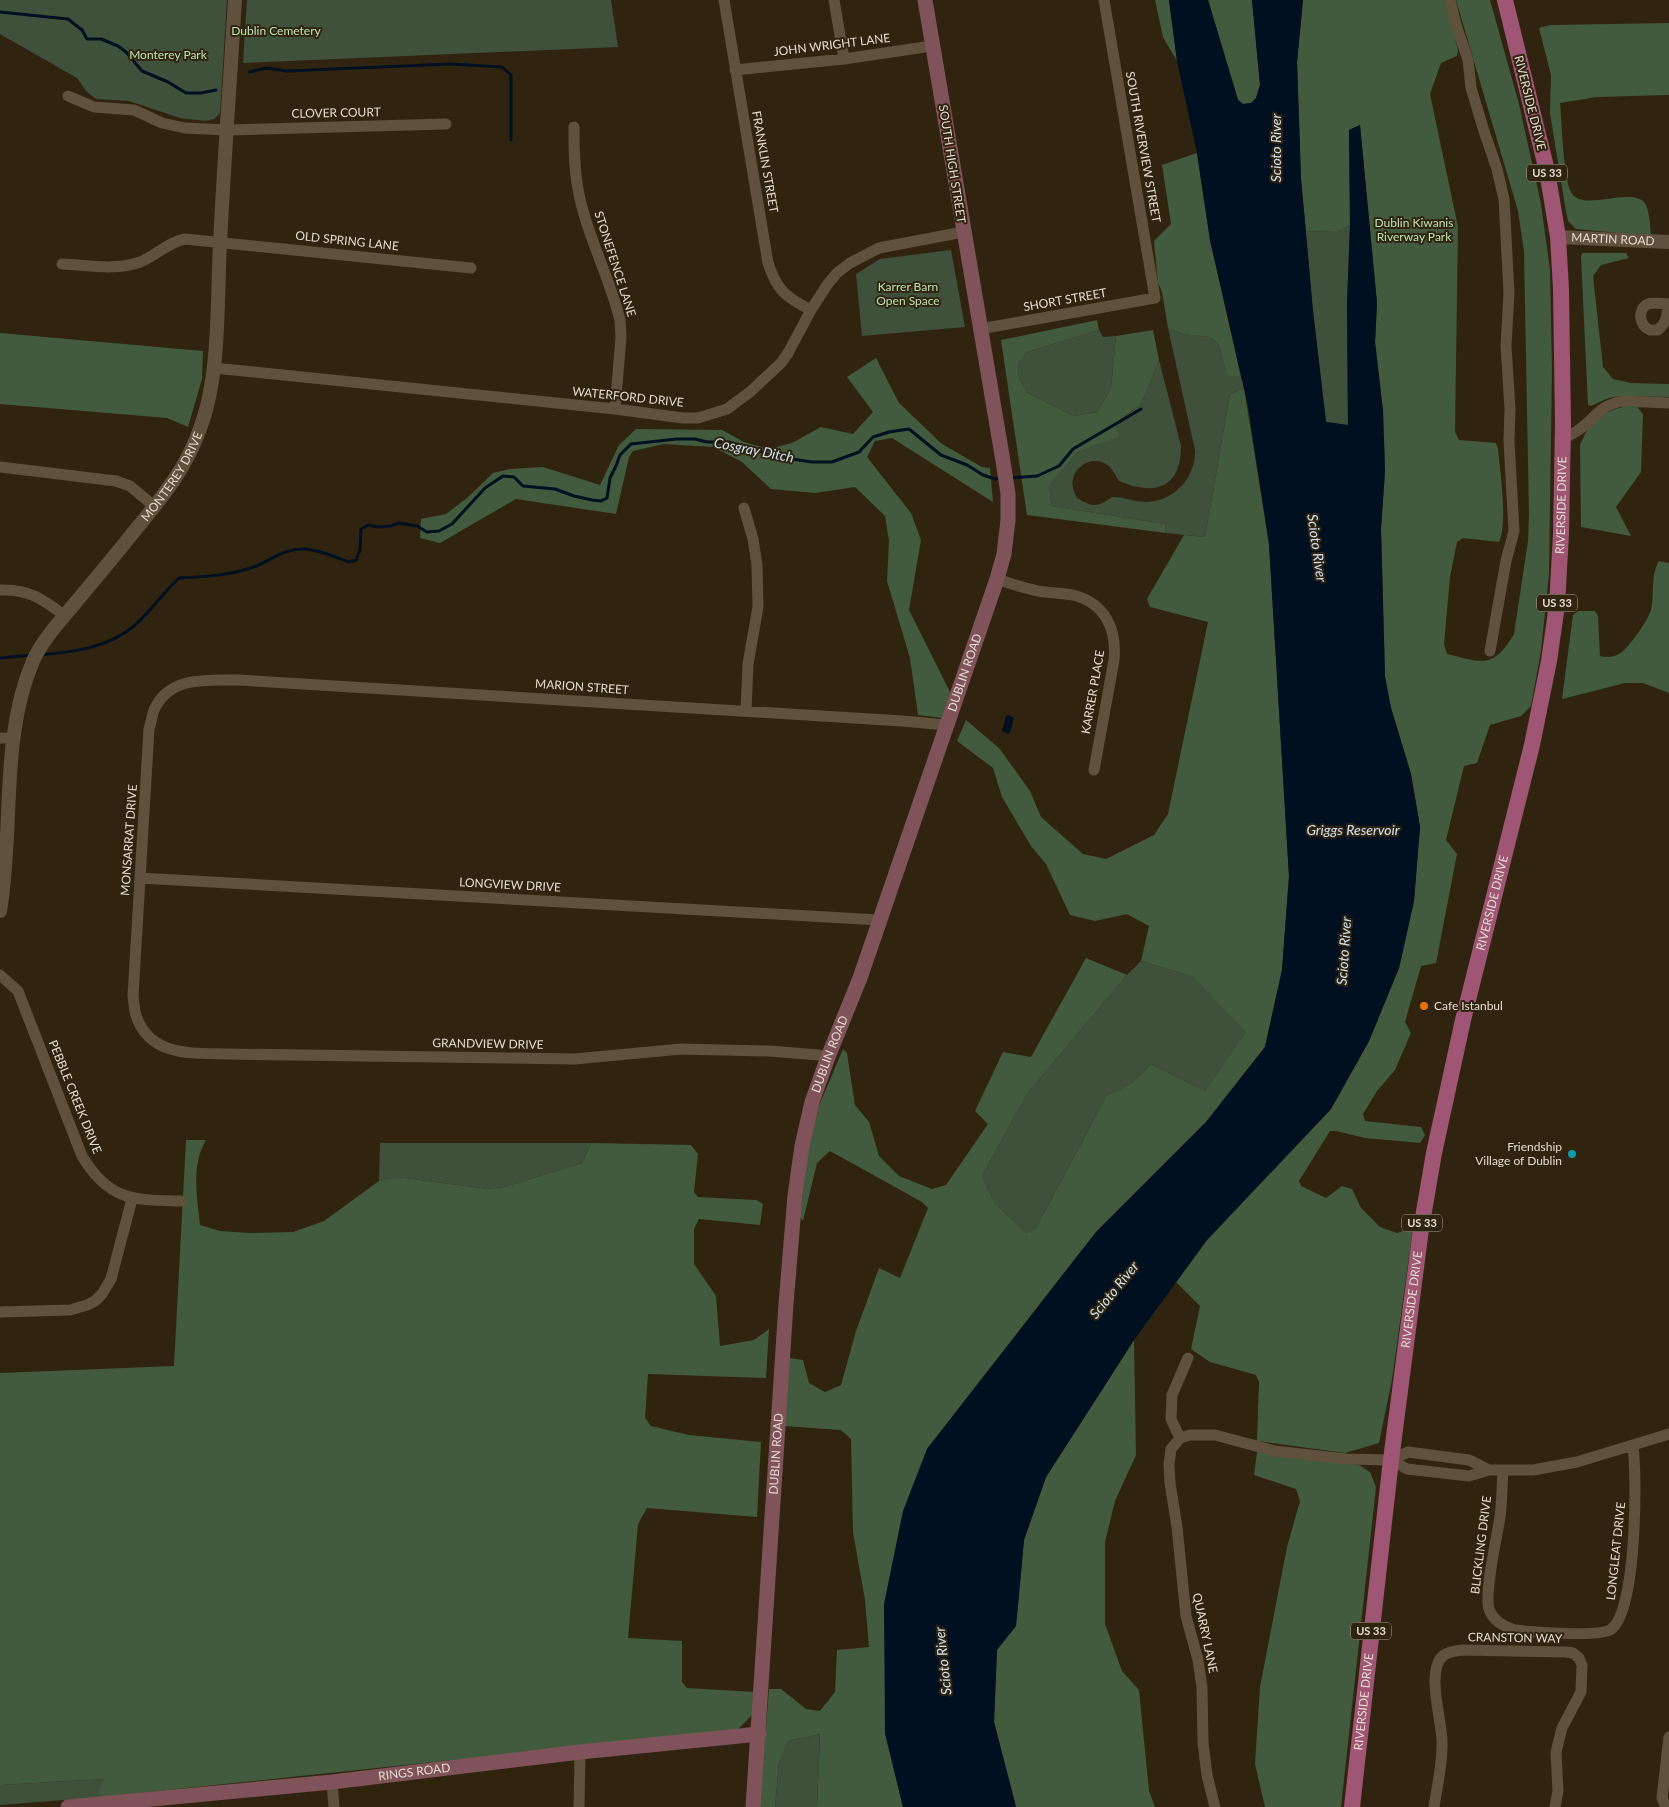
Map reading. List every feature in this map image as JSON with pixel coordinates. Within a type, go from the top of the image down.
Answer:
[{"type":"main road","name":"SOUTH HIGH STREET","points":[[925,0],[980,329]]},
{"type":"main road","name":"RIVERSIDE DRIVE","points":[[1352,1807],[1390,1460],[1421,1228],[1434,1153],[1463,1020],[1532,746],[1554,631],[1560,558],[1563,439],[1562,289],[1558,237],[1547,171],[1505,0]]},
{"type":"main road","name":"DUBLIN ROAD","points":[[753,1807],[759,1734],[768,1554],[795,1195],[802,1146],[812,1102],[860,978],[997,579],[1007,531],[1008,494],[980,329]]},
{"type":"main road","name":"RINGS ROAD","points":[[68,1807],[332,1782],[580,1752],[759,1734]]},
{"type":"street","name":"MONTEREY DRIVE","points":[[0,911],[5,738],[32,662],[39,649],[64,616],[155,506],[178,475],[196,442],[205,414],[214,368],[235,0]]},
{"type":"street","name":"FRANKLIN STREET","points":[[724,0],[768,263],[777,286],[796,302],[811,310]]},
{"type":"street","points":[[834,0],[844,60]]},
{"type":"street","name":"SOUTH RIVERVIEW STREET","points":[[1104,0],[1154,298]]},
{"type":"street","points":[[1450,0],[1468,60],[1471,88],[1498,168],[1504,199],[1509,293],[1506,346],[1514,531],[1506,562],[1490,651]]},
{"type":"street","name":"JOHN WRIGHT LANE","points":[[735,70],[844,60],[932,46]]},
{"type":"street","name":"CLOVER COURT","points":[[68,96],[94,107],[134,110],[173,126],[185,128],[227,130],[446,124]]},
{"type":"street","name":"STONEFENCE LANE","points":[[574,128],[574,161],[578,188],[584,213],[620,320],[621,337],[615,409]]},
{"type":"street","name":"WATERFORD DRIVE","points":[[214,368],[615,409],[683,418],[698,418],[726,409],[750,392],[781,363],[811,310],[837,273],[865,254],[890,245],[963,232]]},
{"type":"street","name":"MARTIN ROAD","points":[[1558,237],[1669,242]]},
{"type":"street","name":"OLD SPRING LANE","points":[[62,264],[129,265],[147,259],[179,240],[220,242],[471,268]]},
{"type":"street","name":"SHORT STREET","points":[[980,329],[1154,298]]},
{"type":"street","points":[[1563,439],[1581,428],[1596,412],[1614,402],[1669,403]]},
{"type":"street","points":[[0,467],[124,483],[136,490],[155,506]]},
{"type":"street","points":[[744,508],[753,539],[757,565],[758,607],[748,664],[746,711]]},
{"type":"street","name":"KARRER PLACE","points":[[997,579],[1019,587],[1074,595],[1086,600],[1097,606],[1113,629],[1114,660],[1094,770]]},
{"type":"street","points":[[0,590],[18,590],[30,593],[64,616]]},
{"type":"street","name":"MARION STREET","points":[[215,680],[746,711],[947,725]]},
{"type":"street","name":"MONSARRAT DRIVE","points":[[151,1039],[145,1033],[136,1016],[133,996],[149,729],[155,710],[167,693],[183,683],[215,680]]},
{"type":"street","name":"LONGVIEW DRIVE","points":[[140,878],[879,920]]},
{"type":"street","name":"PEBBLE CREEK DRIVE","points":[[0,975],[18,991],[82,1156],[92,1173],[108,1187],[132,1199],[181,1201]]},
{"type":"street","name":"GRANDVIEW DRIVE","points":[[151,1039],[166,1048],[186,1053],[574,1059],[681,1049],[769,1051],[819,1055],[828,1058]]},
{"type":"street","points":[[0,1312],[70,1310],[87,1306],[95,1301],[102,1294],[111,1279],[132,1199]]},
{"type":"street","points":[[1188,1358],[1172,1395],[1171,1403],[1171,1419],[1180,1438],[1190,1435],[1215,1435],[1275,1451],[1346,1459],[1390,1460],[1408,1452],[1469,1460],[1489,1470]]},
{"type":"street","points":[[1390,1460],[1407,1469],[1469,1476],[1489,1470],[1533,1470],[1577,1462],[1669,1434]]},
{"type":"street","name":"QUARRY LANE","points":[[1180,1438],[1172,1450],[1169,1464],[1170,1483],[1177,1527],[1186,1616],[1198,1660],[1202,1687],[1207,1775],[1215,1807]]},
{"type":"street","name":"LONGLEAT DRIVE","points":[[1497,1621],[1505,1627],[1515,1630],[1584,1634],[1609,1631],[1617,1624],[1622,1615],[1626,1598],[1633,1544],[1636,1481],[1633,1446]]},
{"type":"street","name":"BLICKLING DRIVE","points":[[1497,1621],[1489,1610],[1488,1596],[1500,1516],[1503,1470]]},
{"type":"street","name":"CRANSTON WAY","points":[[1434,1807],[1443,1743],[1435,1698],[1437,1669],[1439,1661],[1444,1655],[1453,1651],[1463,1650],[1566,1652],[1573,1653],[1579,1658],[1582,1665],[1581,1692],[1562,1728],[1556,1752],[1558,1791],[1555,1807]]},
{"type":"street","points":[[1666,1807],[1662,1798],[1669,1737]]},
{"type":"street","points":[[579,1807],[580,1752]]},
{"type":"street","points":[[332,1782],[334,1807]]},
{"type":"green space","name":"Monterey Park","points":[[0,0],[227,0],[220,113],[214,119],[206,121],[180,118],[129,101],[96,99],[87,92],[77,78],[0,34]]},
{"type":"green space","name":"Dublin Cemetery","points":[[247,0],[611,0],[618,47],[243,63]]},
{"type":"green space","points":[[1155,0],[1169,0],[1177,61],[1163,37]]},
{"type":"green space","points":[[1208,0],[1252,0],[1260,85],[1256,98],[1251,103],[1243,104],[1238,100]]},
{"type":"green space","name":"Dublin Kiwanis Riverway Park","points":[[1303,0],[1445,0],[1458,50],[1457,56],[1441,63],[1430,94],[1458,227],[1455,432],[1459,440],[1496,443],[1503,497],[1503,523],[1499,542],[1463,538],[1457,542],[1450,577],[1444,644],[1447,654],[1478,661],[1493,658],[1506,646],[1514,634],[1528,541],[1524,251],[1518,211],[1456,0],[1490,0],[1519,104],[1541,204],[1550,270],[1552,369],[1549,574],[1541,651],[1531,706],[1521,716],[1490,725],[1477,763],[1464,766],[1446,840],[1457,854],[1436,963],[1421,966],[1405,1022],[1411,1033],[1395,1070],[1377,1091],[1363,1114],[1365,1121],[1421,1127],[1425,1135],[1420,1143],[1365,1138],[1330,1131],[1299,1181],[1301,1186],[1326,1198],[1342,1186],[1352,1189],[1361,1208],[1380,1227],[1397,1233],[1413,1228],[1392,1380],[1379,1443],[1345,1453],[1257,1441],[1259,1382],[1256,1375],[1210,1362],[1191,1349],[1200,1306],[1176,1282],[1207,1240],[1331,1109],[1369,1041],[1399,968],[1414,901],[1420,827],[1411,774],[1391,708],[1385,677],[1381,529],[1385,471],[1383,411],[1375,342],[1377,303],[1360,125],[1349,130],[1350,225],[1337,232],[1306,231],[1301,179],[1297,62]]},
{"type":"green space","points":[[1669,23],[1669,95],[1597,97],[1560,103],[1565,162],[1571,192],[1577,198],[1586,200],[1620,197],[1640,199],[1646,205],[1650,220],[1651,236],[1576,229],[1568,221],[1565,206],[1550,113],[1551,75],[1539,28],[1550,25]]},
{"type":"green space","points":[[1197,153],[1210,240],[1241,377],[1227,375],[1219,345],[1210,337],[1183,334],[1168,328],[1162,292],[1158,283],[1154,241],[1171,224],[1162,165]]},
{"type":"green space","points":[[1350,225],[1347,304],[1348,425],[1326,422],[1306,231],[1337,232]]},
{"type":"green space","name":"Karrer Barn Open Space","points":[[951,250],[965,327],[862,336],[856,274],[880,259]]},
{"type":"green space","points":[[1582,253],[1626,253],[1629,258],[1601,265],[1593,276],[1603,367],[1613,379],[1631,383],[1669,384],[1669,397],[1618,396],[1591,406],[1588,405]]},
{"type":"green space","points":[[1097,320],[1099,330],[1027,352],[1018,364],[1019,378],[1028,393],[1074,416],[1097,412],[1111,388],[1116,336],[1153,330],[1159,360],[1142,403],[1116,423],[1119,437],[1078,452],[1049,486],[1052,506],[1165,524],[1166,533],[1027,515],[1001,340]]},
{"type":"green space","points":[[1168,328],[1183,334],[1210,337],[1219,345],[1227,374],[1241,377],[1244,388],[1230,394],[1205,537],[1166,533],[1165,524],[1052,506],[1049,486],[1078,452],[1118,437],[1116,423],[1142,403],[1159,360],[1181,446],[1179,463],[1174,476],[1163,486],[1155,488],[1132,486],[1119,481],[1109,466],[1099,461],[1094,461],[1085,464],[1077,470],[1072,481],[1073,488],[1077,498],[1091,505],[1098,505],[1112,497],[1147,502],[1157,501],[1175,492],[1188,478],[1192,469],[1195,450]]},
{"type":"green space","points":[[1099,330],[1103,337],[1116,336],[1111,388],[1097,412],[1074,416],[1028,393],[1019,378],[1018,364],[1027,352]]},
{"type":"green space","points":[[0,333],[203,351],[202,379],[188,427],[167,418],[0,404]]},
{"type":"green space","points":[[876,358],[899,403],[942,444],[982,467],[990,468],[993,502],[892,438],[875,441],[867,457],[911,513],[921,540],[909,610],[950,692],[942,718],[918,715],[910,658],[887,581],[889,541],[885,516],[855,487],[815,493],[771,489],[742,462],[713,447],[664,444],[633,451],[629,457],[616,514],[516,499],[440,543],[420,538],[421,519],[446,514],[467,498],[493,473],[510,469],[543,467],[600,485],[619,445],[636,429],[722,430],[744,442],[768,449],[792,443],[821,427],[853,434],[873,412],[847,377]]},
{"type":"green space","points":[[1244,388],[1269,544],[1289,876],[1282,970],[1265,1047],[1206,1122],[1096,1232],[927,1449],[885,1733],[903,1807],[817,1807],[820,1734],[788,1741],[779,1763],[775,1807],[759,1807],[769,1689],[781,1689],[806,1709],[820,1711],[835,1692],[837,1650],[869,1647],[865,1600],[853,1532],[851,1439],[841,1430],[784,1426],[789,1358],[803,1360],[809,1383],[825,1392],[841,1385],[856,1331],[879,1268],[900,1278],[928,1208],[922,1202],[830,1151],[817,1163],[803,1221],[800,1217],[807,1156],[818,1108],[843,1049],[847,1053],[855,1105],[869,1122],[879,1156],[899,1176],[932,1189],[946,1185],[988,1124],[975,1111],[1003,1052],[1031,1057],[1086,958],[1127,975],[1027,1094],[982,1176],[994,1202],[1026,1233],[1036,1228],[1107,1095],[1132,1083],[1151,1064],[1205,1091],[1246,1032],[1193,977],[1141,961],[1149,926],[1127,914],[1095,921],[1070,915],[1046,864],[1031,846],[1002,797],[993,768],[957,741],[966,720],[999,748],[1030,791],[1041,817],[1083,854],[1106,859],[1154,835],[1168,814],[1208,622],[1150,607],[1147,599],[1184,535],[1205,537],[1230,394]]},
{"type":"green space","points":[[1626,406],[1637,407],[1643,414],[1641,472],[1616,507],[1631,536],[1581,527],[1580,445],[1588,428],[1603,414]]},
{"type":"green space","points":[[1659,561],[1669,563],[1669,693],[1643,683],[1625,683],[1562,699],[1573,615],[1578,611],[1595,611],[1598,616],[1600,656],[1611,657],[1620,654],[1634,638],[1649,615],[1656,567]]},
{"type":"green space","points":[[1141,961],[1193,977],[1247,1031],[1205,1091],[1151,1064],[1132,1083],[1107,1095],[1036,1228],[1026,1233],[994,1202],[982,1176],[1027,1094],[1127,975]]},
{"type":"green space","points":[[186,1140],[206,1140],[198,1160],[196,1181],[200,1225],[220,1231],[250,1233],[293,1232],[324,1221],[379,1181],[397,1177],[488,1189],[504,1187],[582,1163],[591,1143],[691,1145],[698,1154],[694,1192],[698,1197],[756,1200],[763,1204],[760,1225],[699,1219],[694,1229],[694,1264],[716,1296],[720,1346],[754,1340],[769,1329],[766,1378],[648,1374],[645,1418],[651,1426],[689,1435],[761,1442],[757,1517],[647,1508],[638,1524],[628,1638],[682,1641],[682,1682],[687,1688],[755,1692],[752,1715],[737,1730],[102,1797],[98,1790],[105,1779],[0,1785],[0,1373],[174,1366]]},
{"type":"green space","points":[[380,1143],[591,1143],[582,1163],[504,1187],[488,1189],[397,1177],[379,1181]]},
{"type":"green space","points":[[1134,1340],[1136,1455],[1115,1501],[1105,1542],[1105,1624],[1122,1671],[1139,1690],[1149,1791],[1155,1807],[1016,1807],[994,1722],[997,1649],[1016,1626],[1024,1540],[1046,1477]]},
{"type":"green space","points":[[1257,1452],[1359,1465],[1370,1472],[1376,1487],[1341,1807],[1265,1807],[1255,1764],[1260,1687],[1287,1547],[1300,1501],[1296,1489],[1254,1475]]},
{"type":"green space","points":[[820,1734],[817,1807],[775,1807],[779,1763],[788,1741]]},
{"type":"green space","points":[[106,1779],[102,1797],[0,1805],[0,1785]]},
{"type":"water","name":"Griggs Reservoir","points":[[1169,0],[1208,0],[1238,100],[1243,104],[1251,103],[1256,98],[1260,85],[1252,0],[1303,0],[1297,62],[1301,179],[1313,311],[1326,422],[1348,425],[1349,130],[1360,125],[1377,303],[1375,342],[1383,411],[1385,471],[1381,529],[1385,677],[1391,708],[1411,774],[1420,827],[1414,901],[1399,968],[1369,1041],[1331,1109],[1207,1240],[1134,1340],[1046,1477],[1024,1540],[1016,1626],[997,1650],[994,1722],[1016,1807],[903,1807],[885,1733],[884,1604],[903,1511],[927,1449],[1096,1232],[1206,1122],[1265,1047],[1282,970],[1289,876],[1269,544],[1248,406],[1210,240],[1197,153],[1177,61]]},
{"type":"water","points":[[1009,715],[1014,718],[1010,733],[1008,734],[1002,731],[1006,716]]},
{"type":"waterway","points":[[0,12],[68,19],[82,30],[87,39],[101,39],[118,46],[126,52],[142,71],[168,82],[186,93],[216,90]]},
{"type":"waterway","points":[[249,72],[266,68],[287,71],[450,64],[502,67],[511,75],[511,140]]},
{"type":"waterway","name":"Cosgray Ditch","points":[[1009,478],[1037,476],[1059,466],[1073,449],[1141,409]]},
{"type":"waterway","name":"Cosgray Ditch","points":[[40,655],[90,648],[124,633],[134,626],[179,578],[240,571],[298,549],[316,551],[349,562],[356,560],[360,550],[361,529],[368,525],[378,527],[399,523],[417,526],[427,532],[439,531],[452,524],[485,488],[503,476],[514,477],[523,486],[555,489],[574,496],[601,501],[607,498],[610,478],[620,455],[631,444],[695,439],[707,442],[728,442],[753,448],[771,456],[812,462],[832,462],[859,452],[873,437],[909,429],[941,455],[967,465],[983,475],[995,479],[1001,478]]},
{"type":"waterway","name":"Cosgray Ditch","points":[[0,658],[32,655]]},
{"type":"place","name":"Cafe Istanbul","points":[[1424,1006]]},
{"type":"place","name":"Friendship Village of Dublin","points":[[1572,1154]]},
{"type":"water label","name":"Scioto River","points":[[1276,148]]},
{"type":"water label","name":"Scioto River","points":[[1317,548]]},
{"type":"water label","name":"Scioto River","points":[[1344,951]]},
{"type":"water label","name":"Scioto River","points":[[1114,1290]]},
{"type":"water label","name":"Scioto River","points":[[943,1661]]}]
